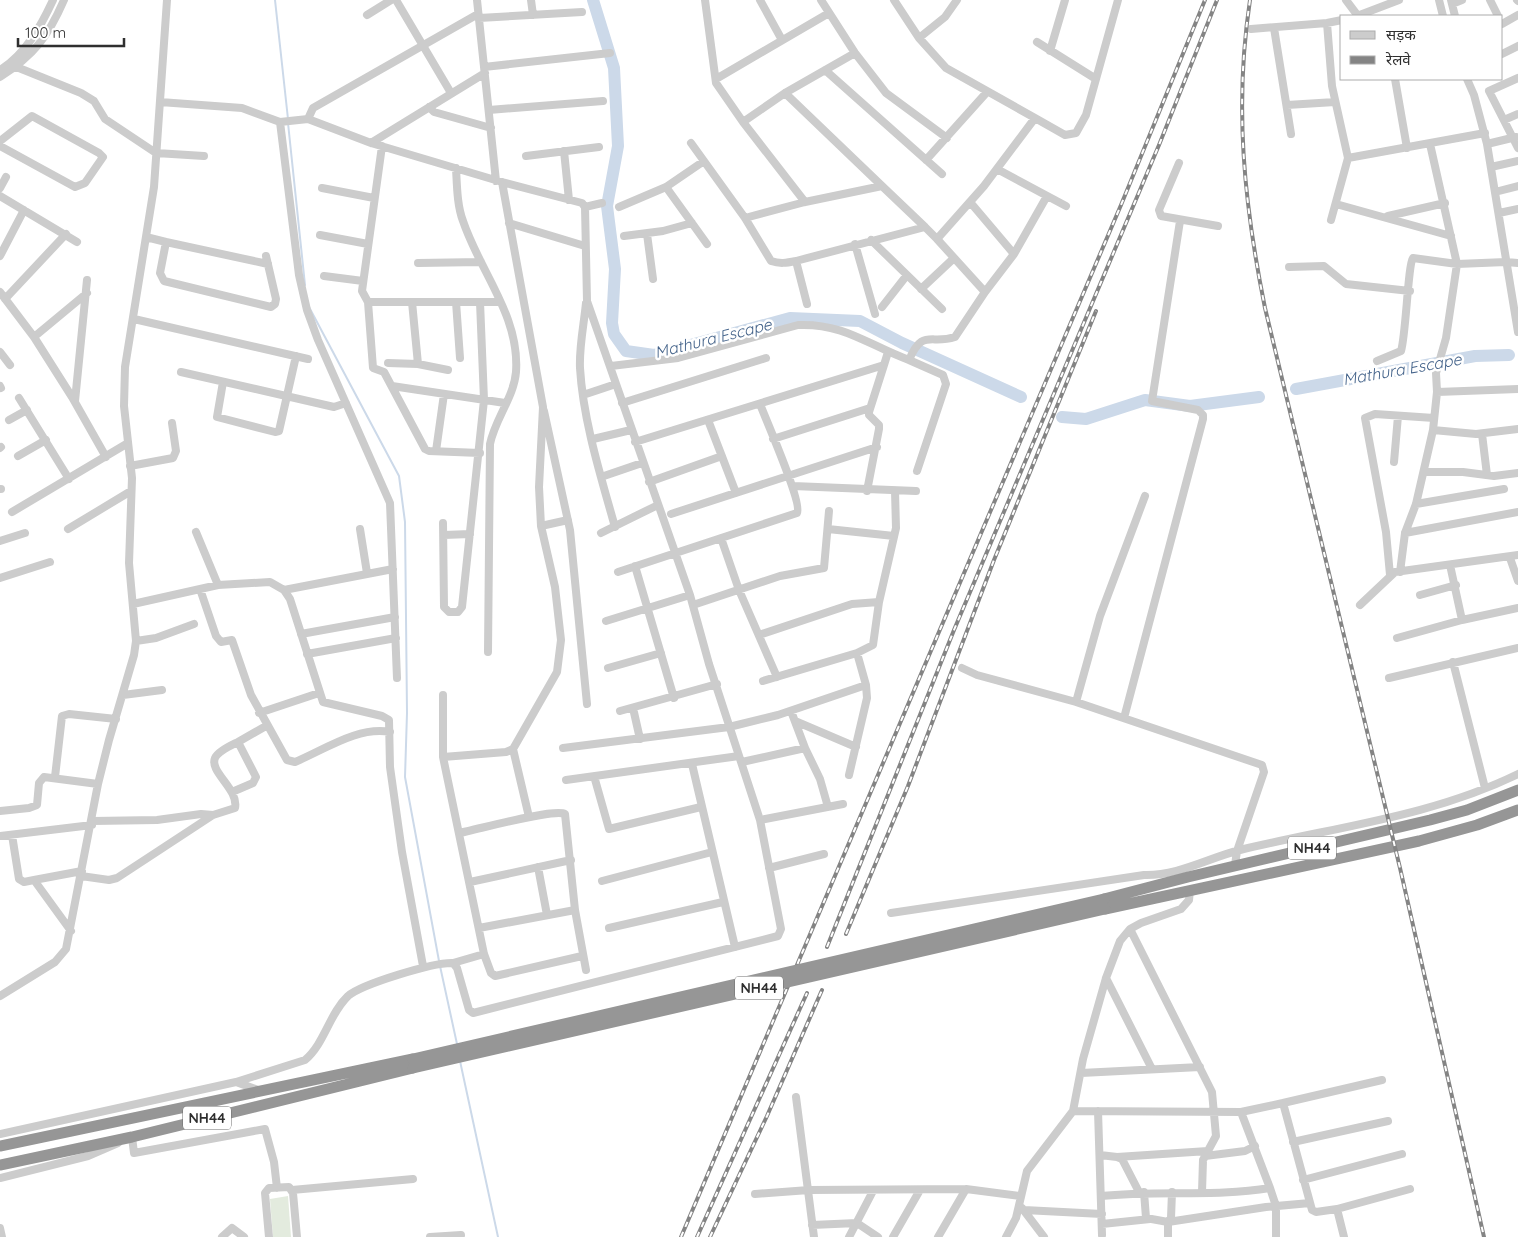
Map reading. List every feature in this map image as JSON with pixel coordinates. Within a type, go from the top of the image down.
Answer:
[{"type":"highway","name":"NH44","points":[[1105,904],[1236,865],[1467,810],[1518,790]]},
{"type":"highway","name":"NH44","points":[[0,1165],[132,1137],[413,1063],[1105,904],[1190,890],[1420,842],[1477,825],[1518,810]]},
{"type":"highway","name":"NH44","points":[[0,1146],[263,1091],[413,1063]]},
{"type":"street","points":[[0,70],[12,66],[34,53],[51,28],[63,2],[53,0],[26,47],[12,66],[0,77]]},
{"type":"street","points":[[0,996],[61,956],[66,949],[92,823],[98,784],[136,641],[129,563],[131,491],[124,406],[124,367],[134,319],[146,237],[156,153],[168,0]]},
{"type":"street","points":[[367,15],[390,0]]},
{"type":"street","points":[[396,0],[451,94]]},
{"type":"street","points":[[477,0],[490,128],[499,181],[509,223],[543,407],[548,420],[568,520],[587,704]]},
{"type":"street","points":[[531,0],[533,15]]},
{"type":"street","points":[[704,0],[716,79],[725,98],[805,202]]},
{"type":"street","points":[[760,0],[782,40]]},
{"type":"street","points":[[820,0],[854,53],[886,93],[946,138]]},
{"type":"street","points":[[894,0],[919,38],[946,68],[1065,135],[1076,133],[1086,115],[1118,0]]},
{"type":"street","points":[[919,38],[945,16],[958,0]]},
{"type":"street","points":[[1050,51],[1066,0]]},
{"type":"street","points":[[1346,0],[1356,15]]},
{"type":"street","points":[[1364,15],[1377,13],[1399,0]]},
{"type":"street","points":[[1439,0],[1443,15]]},
{"type":"street","points":[[1456,15],[1452,2],[1462,0]]},
{"type":"street","points":[[1490,0],[1498,15]]},
{"type":"street","points":[[304,119],[313,108],[423,45],[479,16],[582,12]]},
{"type":"street","points":[[716,79],[829,13]]},
{"type":"street","points":[[1503,23],[1518,15]]},
{"type":"street","points":[[1250,29],[1340,20]]},
{"type":"street","points":[[1327,23],[1335,102],[1348,158],[1331,220]]},
{"type":"street","points":[[1274,28],[1291,134]]},
{"type":"street","points":[[1037,42],[1096,79]]},
{"type":"street","points":[[1503,54],[1518,46]]},
{"type":"street","points":[[371,143],[451,94],[484,70],[610,53]]},
{"type":"street","points":[[743,122],[785,93],[854,53]]},
{"type":"street","points":[[12,66],[81,93],[94,101],[105,119],[156,153],[204,156]]},
{"type":"street","points":[[826,70],[942,174]]},
{"type":"street","points":[[1474,95],[1489,91],[1518,78]]},
{"type":"street","points":[[1395,80],[1407,148]]},
{"type":"street","points":[[1467,80],[1474,95],[1485,133],[1518,332]]},
{"type":"street","points":[[1489,91],[1504,120],[1516,137],[1518,148]]},
{"type":"street","points":[[926,160],[986,92]]},
{"type":"street","points":[[785,93],[925,227],[985,292]]},
{"type":"street","points":[[489,110],[603,101]]},
{"type":"street","points":[[160,102],[242,108],[282,121],[304,119],[371,143],[499,181],[582,203],[585,207],[587,301],[580,352],[583,395],[601,477],[615,527]]},
{"type":"street","points":[[1287,105],[1335,102]]},
{"type":"street","points":[[429,107],[434,112],[490,128]]},
{"type":"street","points":[[1504,120],[1518,114]]},
{"type":"street","points":[[0,141],[32,116],[99,153],[102,157],[85,183],[78,187],[0,146]]},
{"type":"street","points":[[937,239],[997,169],[1035,118]]},
{"type":"street","points":[[282,121],[302,292],[318,340],[390,503],[397,678]]},
{"type":"street","points":[[1348,158],[1485,133]]},
{"type":"street","points":[[1487,144],[1516,137]]},
{"type":"street","points":[[691,142],[745,218],[771,260],[782,264],[925,227]]},
{"type":"street","points":[[1400,572],[1406,533],[1425,472],[1437,392],[1436,373],[1446,338],[1457,264],[1445,203],[1430,144]]},
{"type":"street","points":[[382,146],[362,290],[368,302],[373,368],[384,372],[422,444],[429,451],[480,453]]},
{"type":"street","points":[[526,156],[599,147]]},
{"type":"street","points":[[564,151],[569,200]]},
{"type":"street","points":[[619,207],[666,187],[704,160]]},
{"type":"street","points":[[1491,167],[1518,162]]},
{"type":"street","points":[[1179,163],[1159,210],[1161,216],[1180,221],[1218,226]]},
{"type":"street","points":[[456,168],[462,219],[513,333],[515,349],[516,374],[494,426],[490,444],[488,652]]},
{"type":"street","points":[[997,169],[1066,206]]},
{"type":"street","points":[[0,188],[6,177]]},
{"type":"street","points":[[745,218],[805,202],[882,186]]},
{"type":"street","points":[[1495,192],[1518,186]]},
{"type":"street","points":[[666,187],[707,244]]},
{"type":"street","points":[[322,188],[374,198]]},
{"type":"street","points":[[0,196],[77,242]]},
{"type":"street","points":[[910,358],[915,345],[922,340],[955,337],[985,292],[1014,254],[1047,196]]},
{"type":"street","points":[[585,207],[602,202]]},
{"type":"street","points":[[970,202],[1014,254]]},
{"type":"street","points":[[1386,216],[1445,203]]},
{"type":"street","points":[[1336,204],[1386,216],[1451,236]]},
{"type":"street","points":[[1499,213],[1518,209]]},
{"type":"street","points":[[0,256],[24,210]]},
{"type":"street","points":[[1124,718],[1203,419],[1203,415],[1198,410],[1152,400],[1180,221]]},
{"type":"street","points":[[509,223],[585,246]]},
{"type":"street","points":[[624,236],[647,234],[692,224]]},
{"type":"street","points":[[66,234],[2,296],[34,336],[75,401],[106,457]]},
{"type":"street","points":[[647,234],[652,279]]},
{"type":"street","points":[[320,235],[368,244]]},
{"type":"street","points":[[146,237],[267,260],[276,299],[275,304],[271,307],[164,280],[160,273],[166,242]]},
{"type":"street","points":[[871,240],[942,309]]},
{"type":"street","points":[[855,244],[876,314]]},
{"type":"street","points":[[1377,361],[1401,351],[1410,292],[1410,262],[1413,258],[1457,264],[1518,263]]},
{"type":"street","points":[[921,289],[953,259]]},
{"type":"street","points":[[796,261],[807,304]]},
{"type":"street","points":[[418,262],[481,262]]},
{"type":"street","points":[[1289,267],[1324,266],[1346,284],[1410,292]]},
{"type":"street","points":[[882,307],[907,275]]},
{"type":"street","points":[[324,276],[363,281]]},
{"type":"street","points":[[75,401],[87,280]]},
{"type":"street","points":[[34,336],[87,293]]},
{"type":"street","points":[[450,963],[457,968],[469,1010],[473,1013],[778,936],[782,932],[760,820],[729,727],[690,595],[642,463],[611,366],[587,301]]},
{"type":"street","points":[[368,302],[500,302]]},
{"type":"street","points":[[412,302],[418,364]]},
{"type":"street","points":[[456,302],[460,358]]},
{"type":"street","points":[[443,523],[444,607],[449,612],[458,612],[462,607],[480,453],[484,400],[480,302]]},
{"type":"street","points":[[134,319],[308,359]]},
{"type":"street","points":[[611,366],[678,358],[798,325],[827,326],[845,330],[888,352],[910,358],[943,375],[946,384],[917,471]]},
{"type":"street","points":[[0,352],[10,365]]},
{"type":"street","points":[[867,491],[877,447],[879,425],[868,415],[888,352]]},
{"type":"street","points":[[223,382],[217,412],[221,420],[275,432],[279,431],[296,356]]},
{"type":"street","points":[[622,402],[766,358]]},
{"type":"street","points":[[388,363],[418,364],[448,370]]},
{"type":"street","points":[[635,442],[884,364]]},
{"type":"street","points":[[181,372],[334,407],[346,402]]},
{"type":"street","points":[[583,395],[616,384]]},
{"type":"street","points":[[392,386],[505,403]]},
{"type":"street","points":[[1437,392],[1518,389]]},
{"type":"street","points":[[436,451],[444,394]]},
{"type":"street","points":[[19,398],[70,478]]},
{"type":"street","points":[[618,572],[798,513],[799,508],[793,486],[772,439],[760,404]]},
{"type":"street","points":[[443,757],[506,752],[513,748],[557,672],[560,661],[561,640],[555,587],[541,526],[538,487],[543,407]]},
{"type":"street","points":[[772,439],[870,408]]},
{"type":"street","points":[[10,420],[27,410]]},
{"type":"street","points":[[1390,575],[1386,532],[1365,418],[1375,414],[1434,418]]},
{"type":"street","points":[[1394,462],[1398,416]]},
{"type":"street","points":[[708,420],[736,493]]},
{"type":"street","points":[[130,466],[173,458],[176,451],[172,423]]},
{"type":"street","points":[[1432,430],[1482,434],[1518,429]]},
{"type":"street","points":[[592,439],[631,430]]},
{"type":"street","points":[[1482,434],[1487,475]]},
{"type":"street","points":[[18,456],[46,440]]},
{"type":"street","points":[[12,512],[128,443]]},
{"type":"street","points":[[671,514],[877,447]]},
{"type":"street","points":[[649,482],[722,456]]},
{"type":"street","points":[[601,477],[642,463]]},
{"type":"street","points":[[1425,472],[1463,472],[1502,476],[1518,473]]},
{"type":"street","points":[[793,486],[867,491],[916,491]]},
{"type":"street","points":[[1416,504],[1504,489]]},
{"type":"street","points":[[68,529],[131,491]]},
{"type":"street","points":[[763,681],[857,653],[873,645],[879,602],[897,518],[895,491]]},
{"type":"street","points":[[1076,702],[1100,616],[1145,496]]},
{"type":"street","points":[[601,533],[658,505]]},
{"type":"street","points":[[693,606],[788,574],[824,568],[829,511]]},
{"type":"street","points":[[1406,533],[1518,512]]},
{"type":"street","points":[[541,526],[568,520]]},
{"type":"street","points":[[360,529],[366,574]]},
{"type":"street","points":[[828,530],[894,536]]},
{"type":"street","points":[[196,532],[218,585]]},
{"type":"street","points":[[0,541],[25,533]]},
{"type":"street","points":[[444,535],[470,534]]},
{"type":"street","points":[[721,538],[739,590],[777,677]]},
{"type":"street","points":[[1360,604],[1390,575],[1400,572],[1514,557],[1518,581]]},
{"type":"street","points":[[0,578],[50,562]]},
{"type":"street","points":[[1450,565],[1456,585],[1462,620]]},
{"type":"street","points":[[635,566],[674,698]]},
{"type":"street","points":[[284,590],[393,569]]},
{"type":"street","points":[[133,604],[218,585],[270,582],[284,590],[290,599],[323,702],[389,720],[390,767],[402,852],[423,966]]},
{"type":"street","points":[[1420,595],[1456,585]]},
{"type":"street","points":[[200,589],[216,636],[221,642],[230,639],[233,642],[259,713],[290,762],[295,762],[365,731],[379,730],[390,732]]},
{"type":"street","points":[[606,621],[690,595]]},
{"type":"street","points":[[759,635],[852,604],[879,602]]},
{"type":"street","points":[[1398,638],[1462,620],[1518,608]]},
{"type":"street","points":[[301,634],[395,617]]},
{"type":"street","points":[[136,641],[156,638],[194,624]]},
{"type":"street","points":[[307,654],[396,638]]},
{"type":"street","points":[[1389,678],[1518,648]]},
{"type":"street","points":[[608,668],[661,652]]},
{"type":"street","points":[[849,775],[867,698],[866,685],[857,653]]},
{"type":"street","points":[[1453,662],[1485,788]]},
{"type":"street","points":[[962,668],[977,675],[1076,702],[1262,765],[1264,772],[1237,850],[1236,865]]},
{"type":"street","points":[[620,712],[674,698],[717,684]]},
{"type":"street","points":[[563,748],[729,727],[790,711],[866,685]]},
{"type":"street","points":[[123,695],[162,690]]},
{"type":"street","points":[[259,713],[319,693]]},
{"type":"street","points":[[443,695],[443,757],[484,954],[491,973],[495,976],[582,956]]},
{"type":"street","points":[[633,708],[640,739]]},
{"type":"street","points":[[790,711],[820,779],[828,806]]},
{"type":"street","points":[[55,778],[62,716],[69,714],[116,719]]},
{"type":"street","points":[[795,721],[814,727],[856,747]]},
{"type":"street","points":[[12,835],[19,879],[24,882],[81,873],[110,880],[124,875],[213,815],[235,808],[232,792],[217,772],[215,758],[266,726]]},
{"type":"street","points":[[232,792],[253,783],[256,778],[238,742]]},
{"type":"street","points":[[513,748],[529,817]]},
{"type":"street","points":[[566,780],[741,759],[805,748]]},
{"type":"street","points":[[692,764],[735,947]]},
{"type":"street","points":[[890,913],[1144,875],[1164,874],[1237,850],[1432,808],[1518,774]]},
{"type":"street","points":[[0,811],[37,805],[41,779],[48,776],[98,784]]},
{"type":"street","points":[[594,776],[609,829],[701,807]]},
{"type":"street","points":[[760,820],[843,804]]},
{"type":"street","points":[[458,834],[529,817],[560,812],[565,814],[575,910],[586,970]]},
{"type":"street","points":[[0,836],[92,823],[157,820],[201,814],[213,815]]},
{"type":"street","points":[[602,881],[712,852]]},
{"type":"street","points":[[769,868],[824,854]]},
{"type":"street","points":[[470,882],[570,860]]},
{"type":"street","points":[[538,867],[547,915]]},
{"type":"street","points":[[34,880],[71,931]]},
{"type":"street","points":[[1006,1237],[1021,1204],[1027,1171],[1073,1111],[1106,978],[1120,941],[1130,929],[1181,909],[1189,900],[1190,890]]},
{"type":"street","points":[[609,928],[723,902]]},
{"type":"street","points":[[479,928],[575,910]]},
{"type":"street","points":[[1130,929],[1212,1092],[1216,1136],[1206,1154],[1202,1192]]},
{"type":"street","points":[[0,1134],[236,1082],[305,1060],[314,1052],[349,995],[423,966],[450,963],[484,954]]},
{"type":"street","points":[[1106,978],[1152,1069]]},
{"type":"street","points":[[1081,1073],[1200,1067]]},
{"type":"street","points":[[1073,1111],[1241,1112],[1382,1080]]},
{"type":"street","points":[[236,1082],[263,1091]]},
{"type":"street","points":[[796,1098],[814,1237]]},
{"type":"street","points":[[1283,1103],[1303,1180],[1314,1212],[1337,1209],[1410,1189]]},
{"type":"street","points":[[1098,1111],[1102,1235]]},
{"type":"street","points":[[1241,1112],[1276,1206],[1276,1237]]},
{"type":"street","points":[[1293,1142],[1388,1120]]},
{"type":"street","points":[[0,1178],[88,1156],[132,1137],[134,1153],[265,1128],[274,1162],[277,1188]]},
{"type":"street","points":[[1100,1155],[1206,1154],[1246,1151],[1255,1146]]},
{"type":"street","points":[[1303,1180],[1402,1154]]},
{"type":"street","points":[[1117,1156],[1124,1163],[1142,1192],[1146,1216],[1150,1219]]},
{"type":"street","points":[[269,1237],[265,1193],[269,1188],[289,1187],[292,1190],[413,1179]]},
{"type":"street","points":[[1101,1196],[1142,1192],[1246,1191],[1270,1188]]},
{"type":"street","points":[[755,1194],[809,1190],[966,1189],[1021,1204],[1102,1214]]},
{"type":"street","points":[[938,1237],[966,1189]]},
{"type":"street","points":[[292,1190],[297,1237]]},
{"type":"street","points":[[893,1237],[920,1190]]},
{"type":"street","points":[[849,1237],[873,1191]]},
{"type":"street","points":[[1168,1237],[1172,1192]]},
{"type":"street","points":[[1102,1224],[1150,1219],[1168,1222],[1276,1206],[1310,1203]]},
{"type":"street","points":[[1021,1204],[1044,1237]]},
{"type":"street","points":[[1337,1209],[1344,1237]]},
{"type":"street","points":[[812,1225],[857,1223],[878,1237]]},
{"type":"street","points":[[0,1228],[2,1237]]},
{"type":"street","points":[[222,1237],[232,1228],[244,1237]]},
{"type":"street","points":[[430,1237],[461,1235]]},
{"type":"shaded area","points":[[288,1196],[291,1237],[273,1237],[270,1199]]},
{"type":"waterway","points":[[275,0],[288,119]]},
{"type":"waterway","name":"Mathura Escape","points":[[593,0],[614,68],[618,146],[607,206],[615,269],[612,323],[614,334],[626,351],[654,355],[790,318],[860,321],[902,343],[1021,397]]},
{"type":"waterway","points":[[288,123],[305,285]]},
{"type":"waterway","points":[[309,307],[399,476],[405,522],[407,713],[405,777],[439,961]]},
{"type":"waterway","name":"Mathura Escape","points":[[1296,389],[1475,356],[1509,355]]},
{"type":"waterway","name":"Mathura Escape","points":[[1062,417],[1086,419],[1145,400],[1190,406],[1259,397]]},
{"type":"waterway","points":[[440,966],[457,1044]]},
{"type":"waterway","points":[[460,1061],[498,1237]]},
{"type":"railway","points":[[681,1237],[1121,205],[1205,0]]},
{"type":"railway","points":[[827,947],[954,630],[1159,145],[1217,0]]},
{"type":"railway","points":[[1250,0],[1245,39],[1242,117],[1247,193],[1265,308],[1400,868],[1484,1237]]},
{"type":"railway","points":[[846,934],[908,786],[994,560],[1096,311]]},
{"type":"railway","points":[[710,1237],[767,1116],[822,990]]},
{"type":"railway","points":[[697,1237],[807,993]]}]
